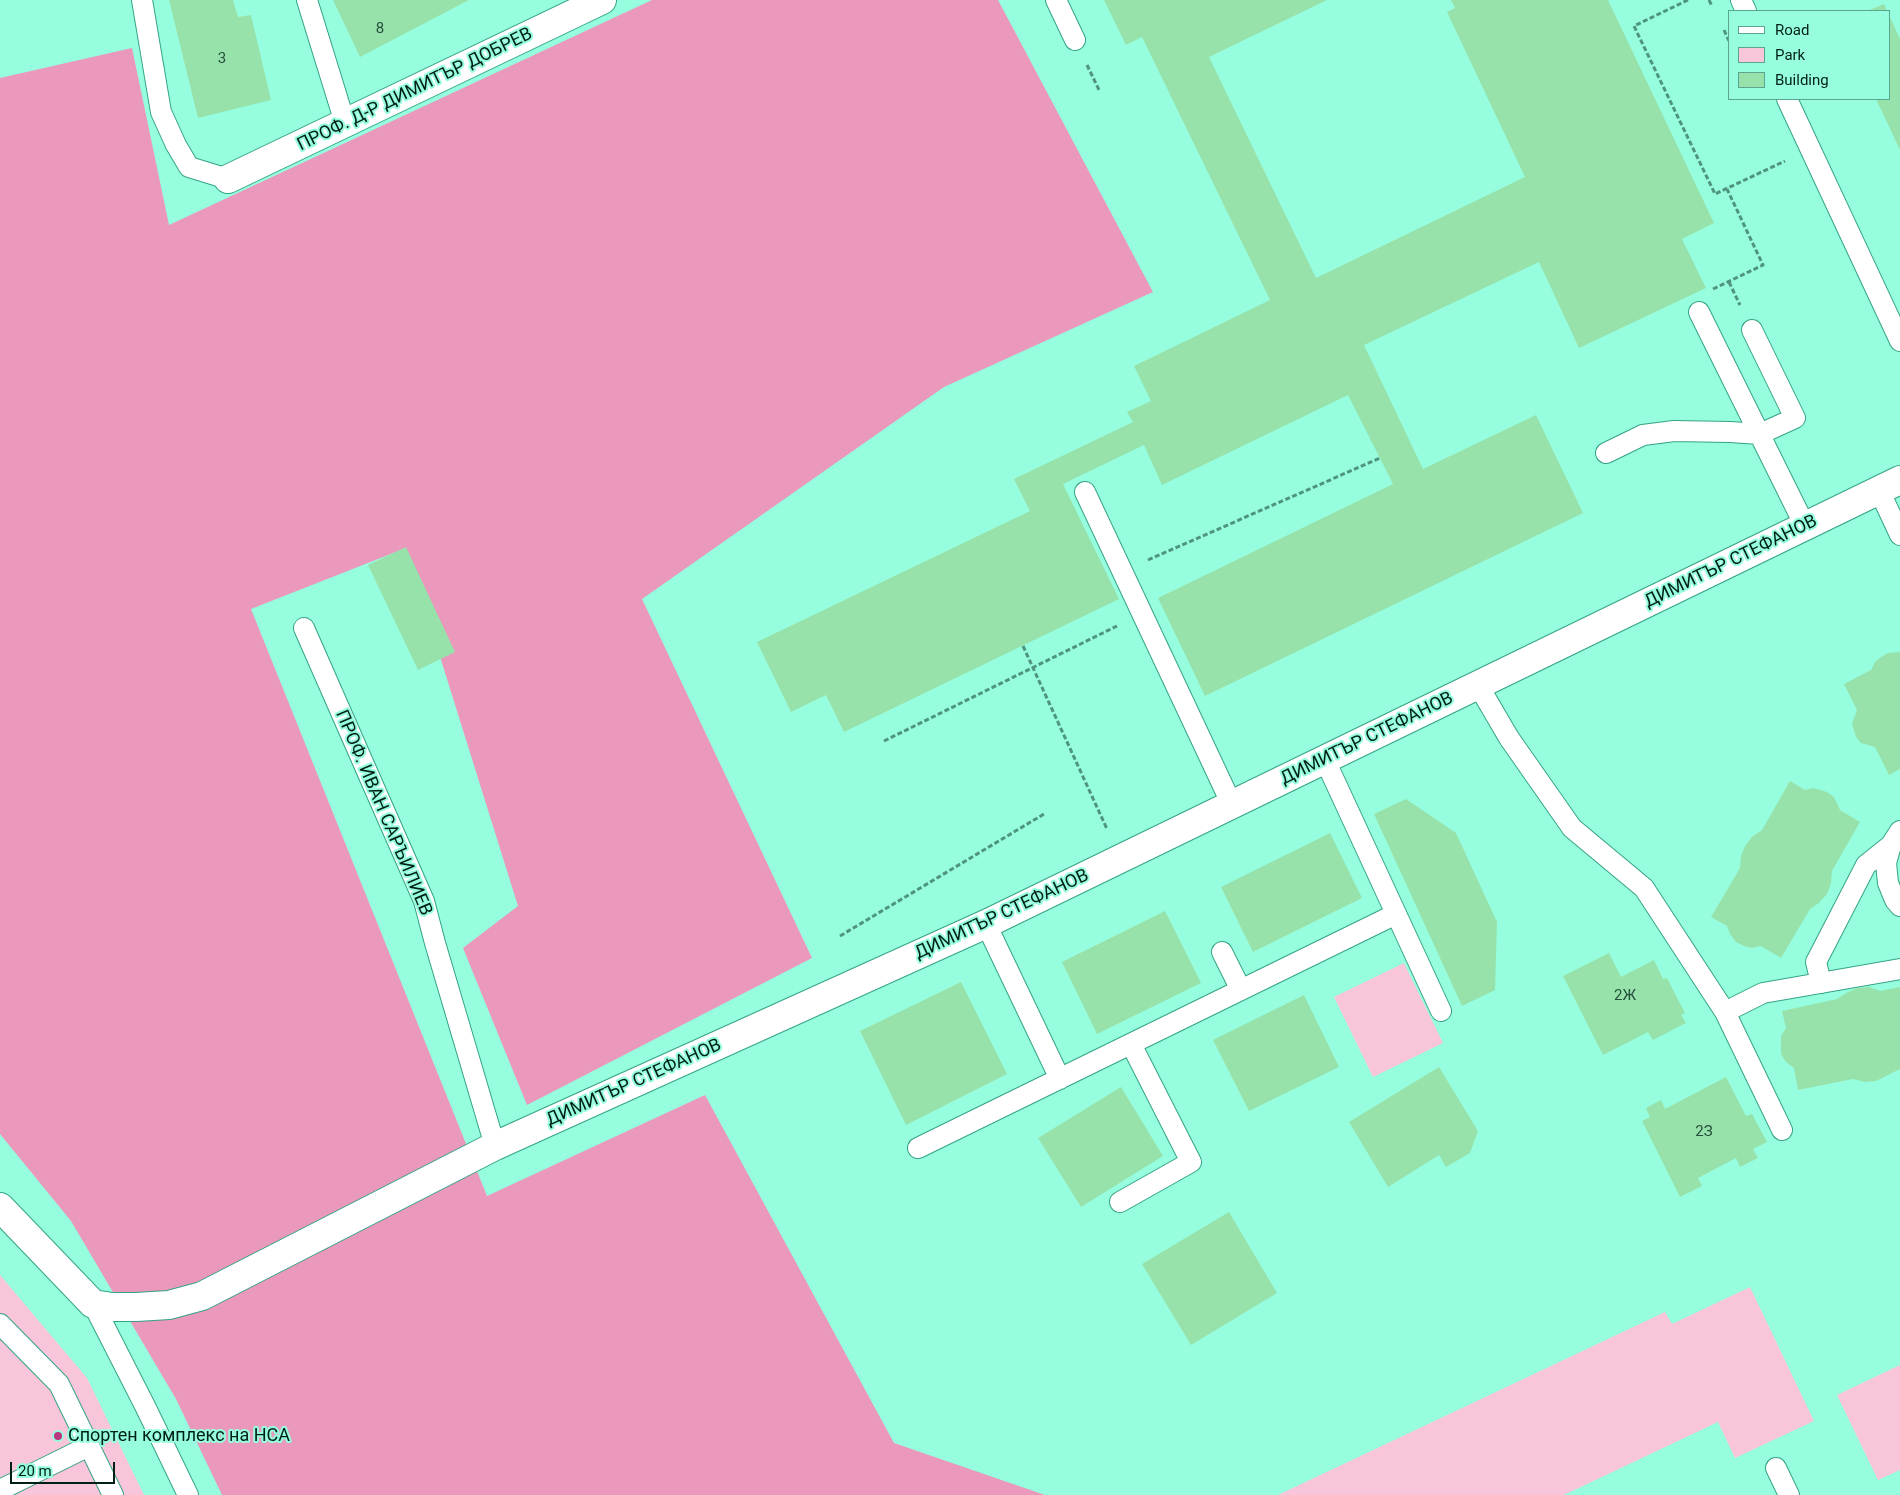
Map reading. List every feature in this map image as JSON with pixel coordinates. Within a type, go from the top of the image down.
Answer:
[{"type":"street","name":"ПРОФ. Д-Р ДИМИТЪР ДОБРЕВ","points":[[228,179],[602,0]]},
{"type":"street","name":"ДИМИТЪР СТЕФАНОВ","points":[[93,1304],[120,1307],[169,1305],[202,1296],[495,1146],[986,924],[1890,485]]},
{"type":"street","points":[[0,1207],[93,1304]]},
{"type":"lane","points":[[142,0],[161,112],[176,145],[189,167],[228,179]]},
{"type":"lane","points":[[307,0],[345,123]]},
{"type":"lane","points":[[1056,0],[1075,40]]},
{"type":"lane","points":[[1787,100],[1900,341]]},
{"type":"lane","points":[[1699,312],[1805,526]]},
{"type":"lane","points":[[1606,453],[1643,435],[1674,431],[1760,434],[1795,418],[1752,330]]},
{"type":"lane","points":[[1890,485],[1900,535]]},
{"type":"lane","points":[[1085,492],[1232,805]]},
{"type":"lane","name":"ПРОФ. ИВАН САРЪИЛИЕВ","points":[[304,628],[424,901],[437,952],[495,1146]]},
{"type":"lane","points":[[1478,685],[1509,738],[1572,828],[1644,888],[1725,1012],[1782,1130]]},
{"type":"lane","points":[[1325,760],[1441,1011]]},
{"type":"lane","points":[[1822,983],[1816,962],[1866,865],[1896,838]]},
{"type":"lane","points":[[1896,838],[1886,863],[1888,882],[1895,900],[1900,906]]},
{"type":"lane","points":[[918,1148],[1396,914]]},
{"type":"lane","points":[[986,924],[1060,1079]]},
{"type":"lane","points":[[1222,952],[1241,990]]},
{"type":"lane","points":[[1725,1012],[1763,993],[1900,969]]},
{"type":"lane","points":[[1120,1202],[1191,1162],[1131,1044]]},
{"type":"lane","points":[[93,1304],[142,1399],[188,1495]]},
{"type":"lane","points":[[0,1324],[59,1384],[113,1495]]},
{"type":"lane","points":[[0,1490],[90,1446]]},
{"type":"lane","points":[[1776,1468],[1789,1495]]},
{"type":"path","points":[[1688,0],[1634,26],[1716,194],[1810,148]]},
{"type":"path","points":[[1712,289],[1763,265],[1727,189]]},
{"type":"path","points":[[1122,571],[1380,458]]},
{"type":"path","points":[[884,741],[1142,614]]},
{"type":"path","points":[[1023,646],[1121,859]]},
{"type":"path","points":[[840,936],[1044,814]]},
{"type":"green space","points":[[1404,963],[1443,1043],[1373,1077],[1334,997]]},
{"type":"green space","name":"Спортен комплекс на НСА","points":[[0,1275],[87,1378],[144,1495],[0,1495]]},
{"type":"green space","points":[[1750,1287],[1814,1421],[1735,1458],[1718,1422],[1564,1495],[1278,1495],[1665,1312],[1672,1324]]},
{"type":"green space","points":[[1900,1365],[1900,1470],[1878,1480],[1837,1395]]},
{"type":"shaded area","points":[[652,0],[998,0],[1153,292],[944,387],[642,599],[812,958],[527,1105],[463,948],[518,906],[406,548],[251,609],[487,1196],[705,1095],[894,1443],[1045,1495],[222,1495],[176,1399],[71,1221],[0,1134],[0,78],[132,48],[169,225]]},
{"type":"building","points":[[169,0],[233,0],[238,17],[251,15],[271,100],[198,118]]},
{"type":"building","points":[[333,0],[469,0],[360,57]]},
{"type":"building","points":[[1104,0],[1327,0],[1209,57],[1316,278],[1525,177],[1447,12],[1455,8],[1451,0],[1608,0],[1714,223],[1682,239],[1706,288],[1579,348],[1539,262],[1364,345],[1423,469],[1536,415],[1583,513],[1205,696],[1158,598],[1393,484],[1348,395],[1162,485],[1144,445],[1063,484],[1119,599],[844,732],[826,695],[791,712],[757,642],[1030,511],[1014,479],[1133,422],[1127,412],[1151,401],[1134,366],[1270,300],[1142,37],[1126,45]]},
{"type":"building","points":[[1884,4],[1887,10],[1869,10]]},
{"type":"building","points":[[1890,17],[1900,39],[1900,150],[1876,100],[1890,100]]},
{"type":"building","points":[[406,547],[455,652],[418,670],[368,565]]},
{"type":"building","points":[[1900,652],[1900,769],[1889,775],[1875,747],[1861,743],[1856,737],[1852,724],[1857,710],[1844,684],[1871,670],[1875,662],[1888,653]]},
{"type":"building","points":[[1790,781],[1805,790],[1813,788],[1827,792],[1834,797],[1840,810],[1860,822],[1832,871],[1831,883],[1827,894],[1810,909],[1781,958],[1761,946],[1752,948],[1736,942],[1727,926],[1711,917],[1740,868],[1741,856],[1745,846],[1752,837],[1762,830]]},
{"type":"building","points":[[1406,799],[1456,833],[1497,922],[1495,990],[1462,1006],[1374,814]]},
{"type":"building","points":[[1330,833],[1362,898],[1253,952],[1221,887]]},
{"type":"building","points":[[1165,911],[1201,983],[1097,1034],[1062,962]]},
{"type":"building","points":[[1609,953],[1621,977],[1654,960],[1663,979],[1667,978],[1685,1013],[1681,1015],[1686,1023],[1653,1040],[1648,1032],[1603,1055],[1563,976]]},
{"type":"building","points":[[961,982],[1007,1074],[906,1125],[860,1031]]},
{"type":"building","points":[[1869,987],[1880,991],[1900,987],[1900,1069],[1876,1081],[1865,1082],[1853,1079],[1798,1090],[1794,1068],[1786,1062],[1781,1054],[1781,1036],[1786,1028],[1782,1011],[1837,999],[1857,988]]},
{"type":"building","points":[[1304,995],[1339,1067],[1249,1111],[1213,1040]]},
{"type":"building","points":[[1439,1067],[1478,1131],[1470,1153],[1446,1167],[1439,1155],[1388,1187],[1349,1122]]},
{"type":"building","points":[[1726,1077],[1746,1116],[1752,1114],[1767,1142],[1753,1149],[1758,1158],[1740,1167],[1736,1158],[1698,1178],[1702,1186],[1680,1197],[1642,1121],[1650,1117],[1646,1108],[1661,1100],[1665,1109]]},
{"type":"building","points":[[1121,1087],[1163,1156],[1081,1207],[1038,1138]]},
{"type":"building","points":[[1229,1212],[1277,1293],[1191,1345],[1142,1264]]},
{"type":"place","name":"Спортен комплекс на НСА","points":[[58,1436]]}]
